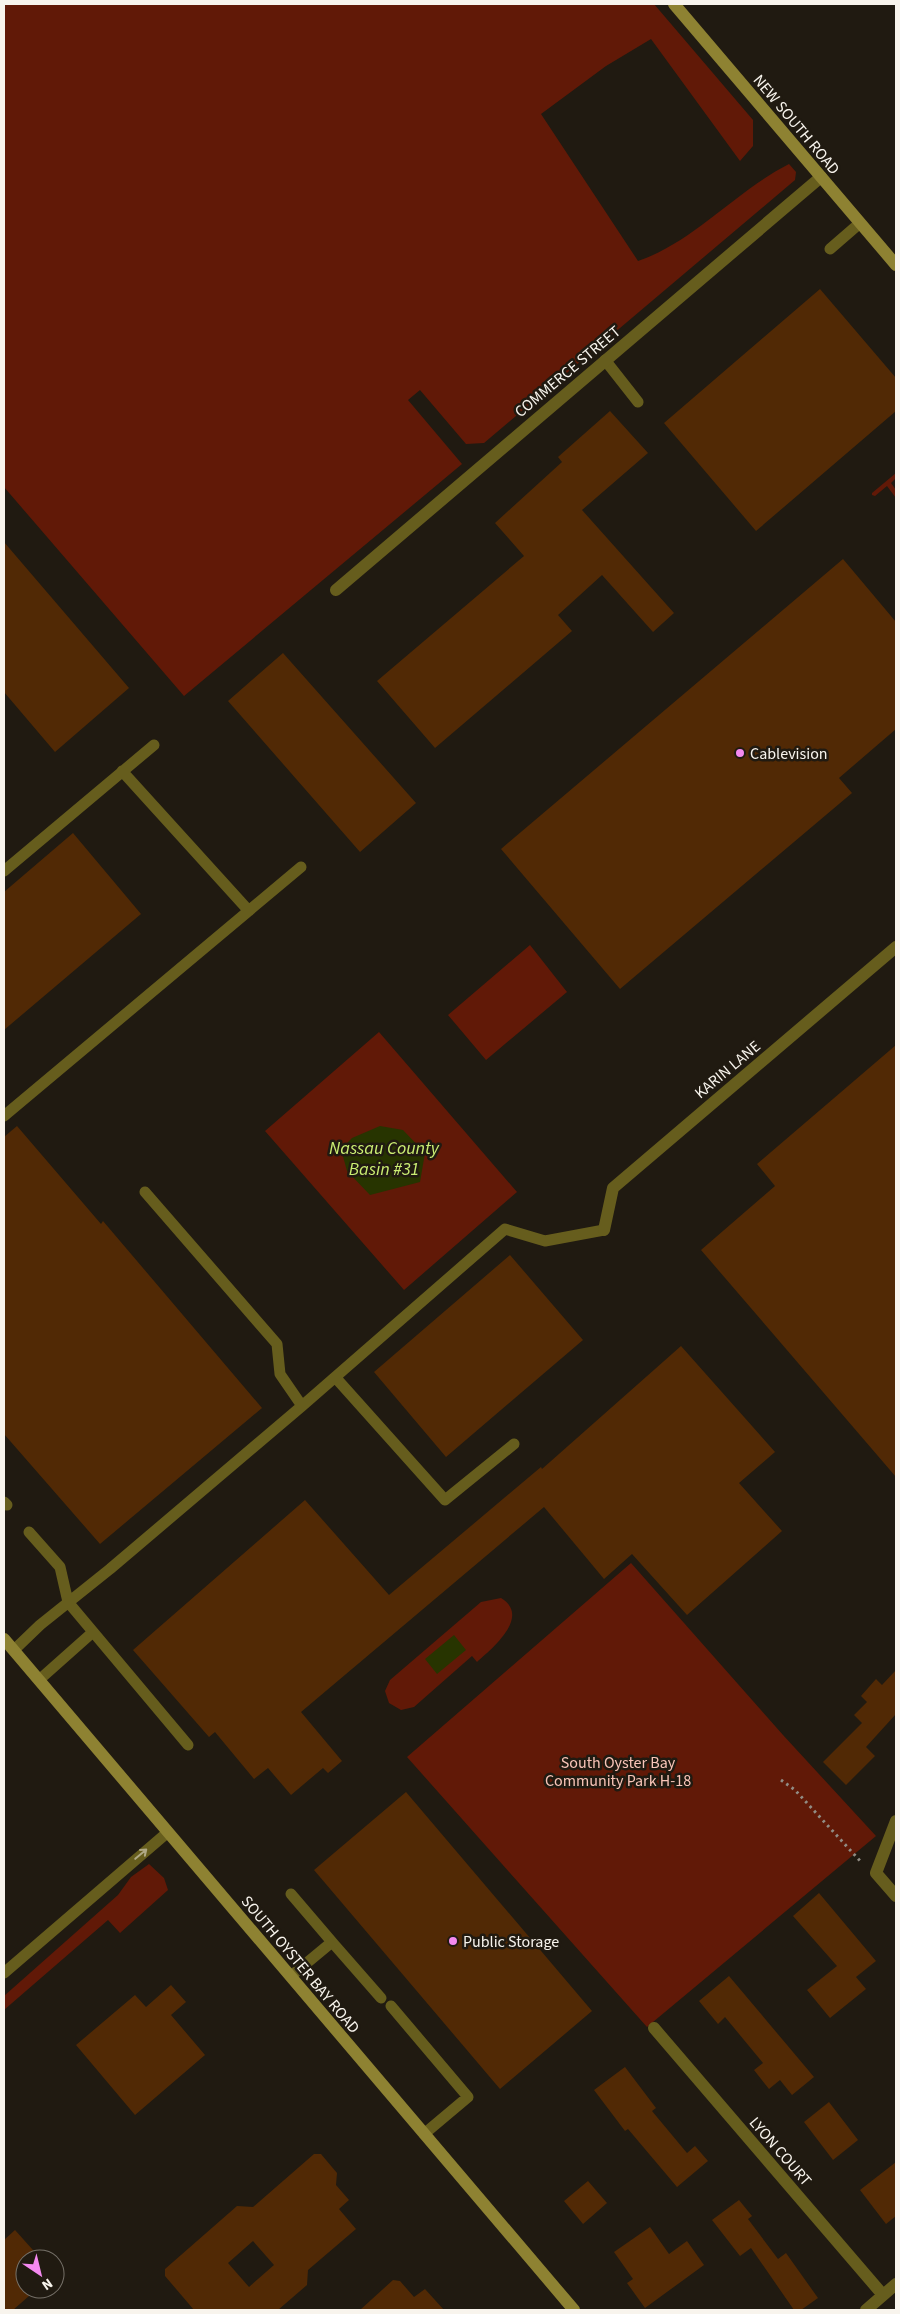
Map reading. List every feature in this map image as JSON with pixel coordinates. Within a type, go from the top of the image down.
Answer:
[{"type":"main road","name":"NEW SOUTH ROAD","points":[[674,4],[896,265]]},
{"type":"main road","name":"SOUTH OYSTER BAY ROAD","points":[[4,1639],[574,2310]]},
{"type":"street","name":"COMMERCE STREET","points":[[336,590],[821,177]]},
{"type":"street","name":"KARIN LANE","points":[[604,1230],[613,1188],[896,947]]},
{"type":"street","points":[[896,1821],[876,1873],[896,1896]]},
{"type":"street","name":"LYON COURT","points":[[654,2028],[883,2296]]},
{"type":"street","points":[[866,2310],[896,2284]]},
{"type":"lane","points":[[830,249],[860,223]]},
{"type":"lane","points":[[605,360],[638,402]]},
{"type":"lane","points":[[4,871],[154,745]]},
{"type":"lane","points":[[122,771],[249,911]]},
{"type":"lane","points":[[4,1116],[301,868]]},
{"type":"lane","points":[[145,1192],[277,1344],[280,1374],[302,1406]]},
{"type":"lane","points":[[14,1650],[40,1625],[302,1406],[505,1229],[545,1241],[604,1230]]},
{"type":"lane","points":[[335,1377],[445,1500],[514,1444]]},
{"type":"lane","points":[[29,1532],[60,1568],[68,1602],[188,1745]]},
{"type":"lane","points":[[38,1680],[94,1632]]},
{"type":"lane","points":[[4,1973],[168,1832]]},
{"type":"lane","points":[[291,1894],[381,1998]]},
{"type":"lane","points":[[291,1976],[332,1942]]},
{"type":"lane","points":[[391,2006],[468,2097],[424,2134]]},
{"type":"path","points":[[780,1780],[795,1790],[863,1864],[876,1873]]},
{"type":"green space","points":[[4,4],[654,4],[753,120],[753,146],[740,161],[651,39],[606,66],[541,114],[638,261],[678,242],[751,188],[789,164],[796,172],[795,180],[484,443],[466,444],[420,390],[408,400],[462,464],[184,696],[4,487]]},
{"type":"green space","points":[[896,473],[896,478],[891,483],[896,490],[896,498],[887,486],[875,496],[872,495],[872,493]]},
{"type":"green space","points":[[530,945],[567,992],[486,1060],[448,1015]]},
{"type":"green space","points":[[379,1032],[517,1192],[404,1290],[265,1131]]},
{"type":"green space","name":"South Oyster Bay Community Park H-18","points":[[631,1563],[783,1735],[876,1836],[647,2027],[407,1757]]},
{"type":"green space","points":[[501,1598],[509,1605],[512,1614],[511,1622],[506,1632],[492,1649],[477,1662],[472,1656],[414,1707],[401,1710],[389,1703],[385,1691],[390,1680],[481,1602]]},
{"type":"green space","points":[[149,1864],[164,1878],[168,1890],[120,1933],[108,1920],[4,2010],[4,1996],[118,1895],[131,1877]]},
{"type":"water","name":"Nassau County Basin #31","points":[[380,1126],[403,1130],[425,1153],[420,1182],[370,1195],[347,1171],[341,1149],[352,1138]]},
{"type":"water","points":[[454,1635],[466,1650],[437,1674],[425,1659]]},
{"type":"building","points":[[820,289],[896,378],[896,411],[756,531],[664,423]]},
{"type":"building","points":[[610,411],[648,453],[582,510],[674,613],[653,632],[602,575],[558,615],[572,631],[435,748],[377,681],[524,556],[495,523],[562,462],[558,457]]},
{"type":"building","points":[[4,542],[129,688],[55,752],[4,692]]},
{"type":"building","name":"Cablevision","points":[[843,559],[896,622],[896,729],[839,778],[852,793],[620,989],[501,849]]},
{"type":"building","points":[[283,653],[416,803],[360,852],[228,701]]},
{"type":"building","points":[[73,833],[141,914],[4,1030],[4,892]]},
{"type":"building","points":[[896,1045],[896,1477],[701,1250],[775,1186],[757,1164]]},
{"type":"building","points":[[17,1126],[101,1224],[103,1221],[262,1408],[100,1544],[4,1434],[4,1137]]},
{"type":"building","points":[[510,1255],[583,1340],[446,1457],[374,1372]]},
{"type":"building","points":[[681,1346],[775,1452],[739,1483],[782,1531],[687,1615],[632,1554],[604,1579],[544,1507],[301,1712],[342,1761],[328,1773],[323,1768],[291,1795],[268,1768],[254,1779],[215,1732],[209,1737],[133,1650],[305,1500],[389,1595],[541,1467],[542,1469]]},
{"type":"building","points":[[896,1670],[896,1714],[866,1747],[875,1756],[846,1785],[823,1762],[862,1723],[854,1715],[867,1702],[861,1696],[876,1679],[882,1685]]},
{"type":"building","name":"Public Storage","points":[[406,1792],[592,2011],[500,2089],[314,1870]]},
{"type":"building","points":[[819,1893],[876,1961],[856,1977],[866,1989],[830,2018],[807,1990],[837,1966],[793,1916]]},
{"type":"building","points":[[729,1976],[814,2077],[792,2095],[780,2080],[769,2089],[754,2070],[763,2063],[725,2017],[718,2024],[699,2001]]},
{"type":"building","points":[[171,1985],[186,2002],[171,2015],[205,2055],[135,2115],[76,2045],[135,1995],[146,2007]]},
{"type":"building","points":[[625,2067],[656,2108],[652,2111],[687,2153],[695,2146],[708,2161],[677,2187],[628,2129],[625,2131],[594,2090]]},
{"type":"building","points":[[829,2102],[858,2140],[833,2160],[804,2122]]},
{"type":"building","points":[[314,2154],[321,2154],[337,2173],[336,2185],[349,2200],[339,2209],[356,2229],[308,2270],[307,2285],[278,2310],[194,2310],[165,2276],[165,2269],[237,2206],[253,2207]],"holes":[[[253,2241],[274,2265],[249,2287],[228,2263]]]},
{"type":"building","points":[[896,2162],[896,2216],[886,2224],[860,2190]]},
{"type":"building","points":[[588,2181],[607,2203],[583,2224],[564,2201]]},
{"type":"building","points":[[739,2200],[752,2216],[748,2219],[778,2259],[786,2253],[818,2298],[801,2310],[794,2310],[751,2248],[740,2256],[712,2220]]},
{"type":"building","points":[[650,2227],[669,2254],[687,2241],[704,2265],[645,2308],[627,2283],[633,2279],[614,2252]]},
{"type":"building","points":[[15,2230],[32,2249],[15,2249],[15,2299],[26,2299],[13,2310],[4,2310],[4,2240]]},
{"type":"building","points":[[393,2280],[400,2281],[414,2297],[425,2289],[444,2310],[360,2310]]},
{"type":"place","name":"Cablevision","points":[[740,753]]},
{"type":"place","name":"Public Storage","points":[[453,1941]]}]
